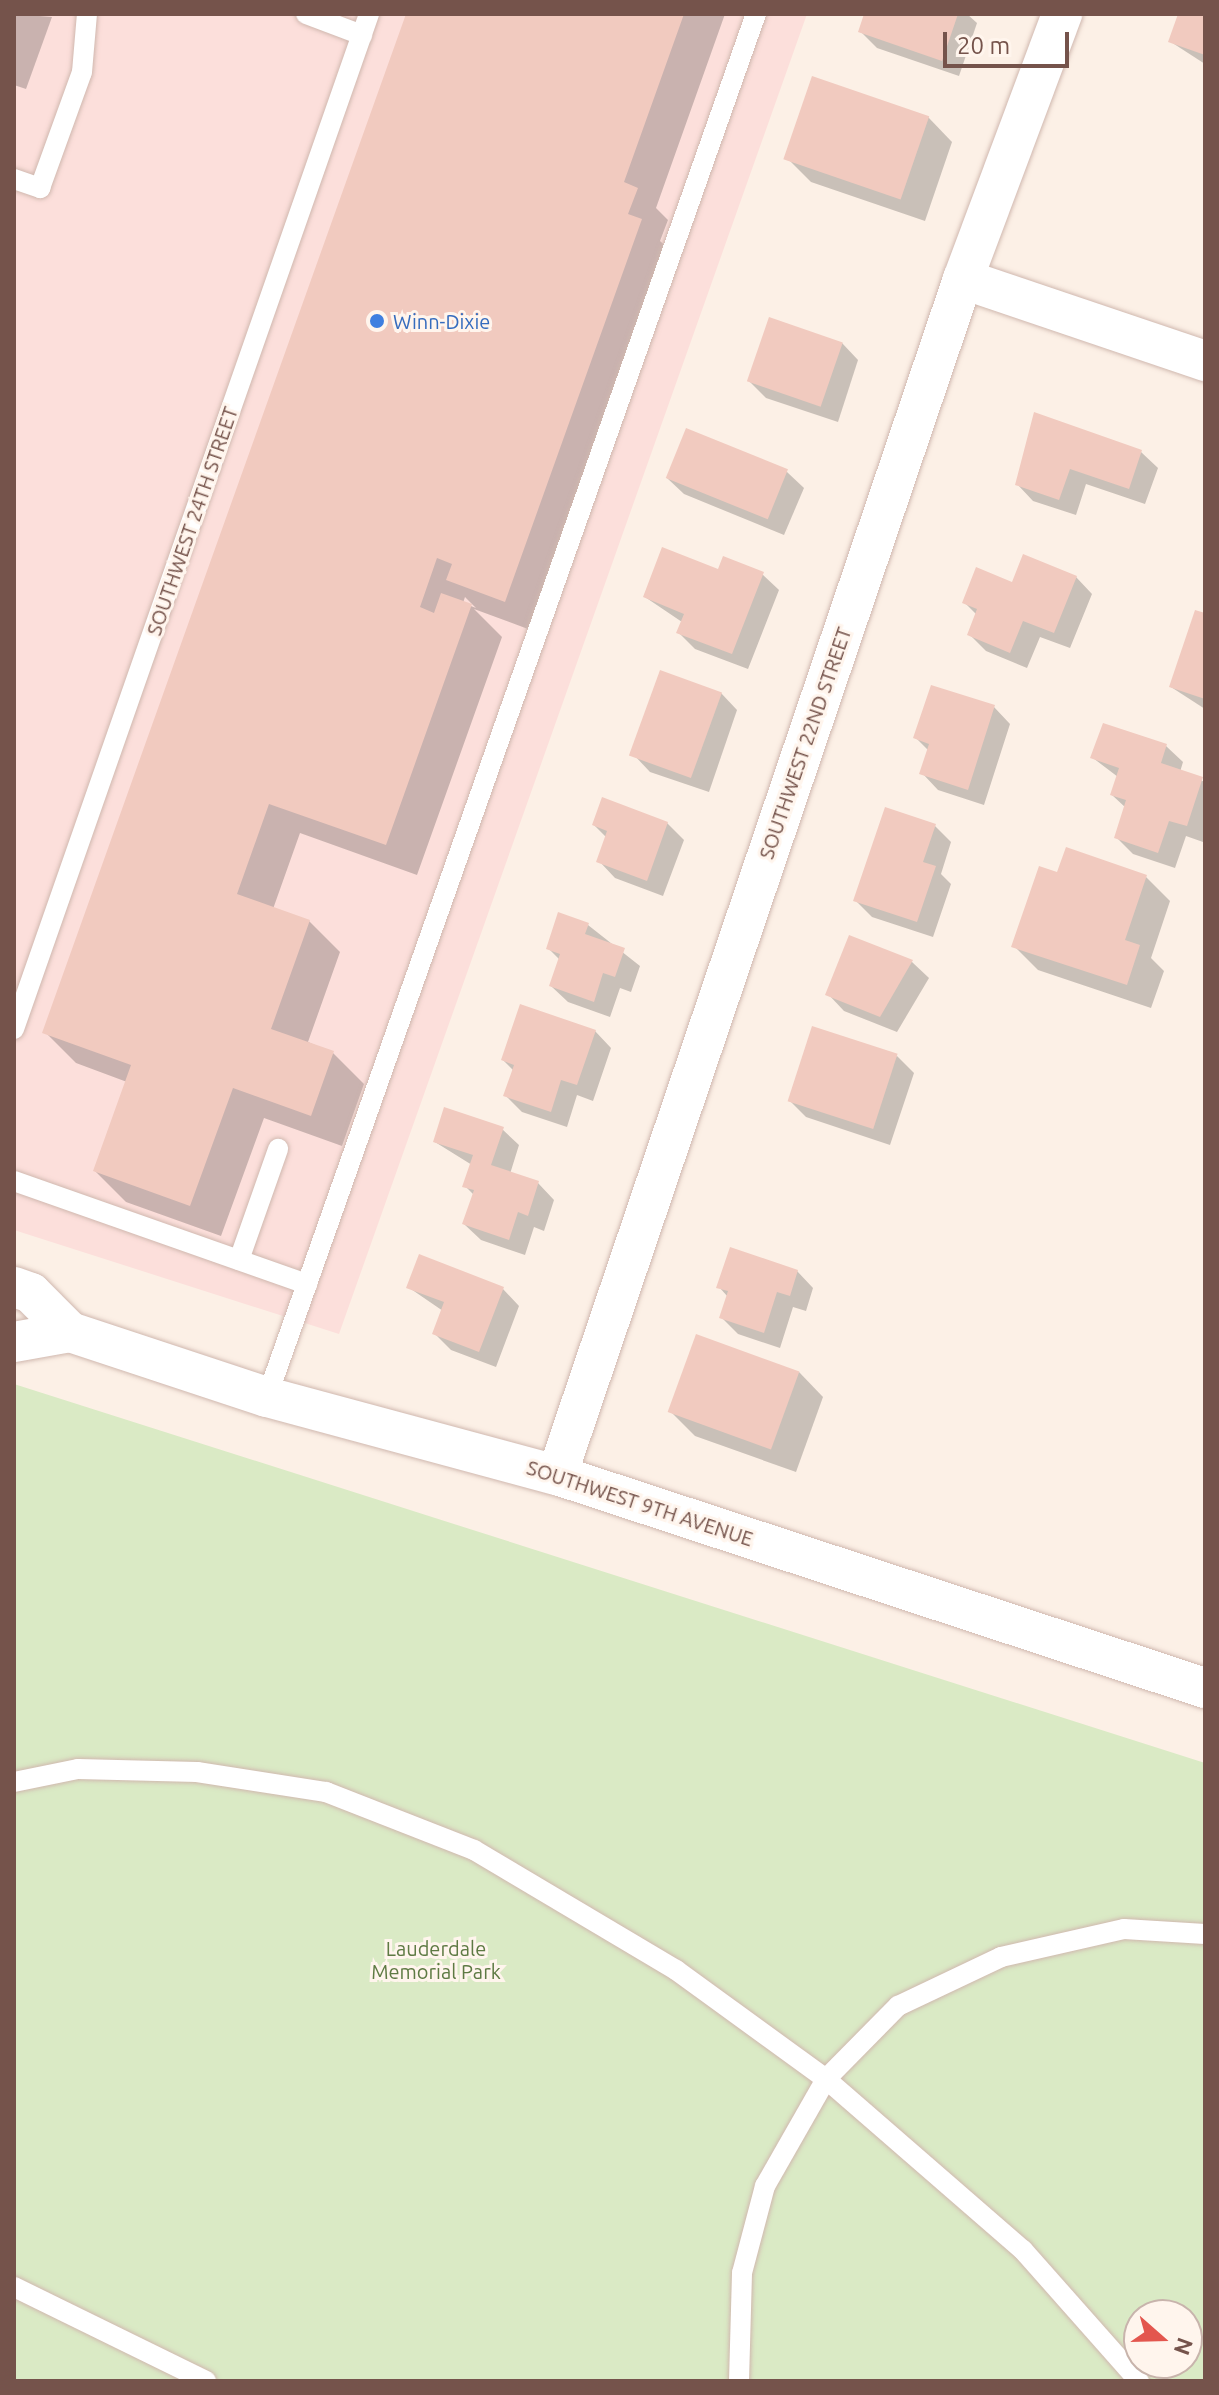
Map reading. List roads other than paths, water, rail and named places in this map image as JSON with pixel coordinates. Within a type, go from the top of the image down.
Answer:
[{"type":"street","name":"SOUTHWEST 22ND STREET","points":[[557,1475],[963,279],[1062,14]]},
{"type":"street","points":[[963,279],[1205,361]]},
{"type":"street","name":"SOUTHWEST 9TH AVENUE","points":[[14,1287],[31,1293],[70,1332],[267,1397],[557,1475],[1205,1688]]},
{"type":"street","name":"SOUTHWEST 9TH AVENUE","points":[[14,1342],[70,1332]]},
{"type":"lane","points":[[14,179],[40,188],[82,72],[87,14]]},
{"type":"lane","points":[[306,14],[362,35]]},
{"type":"lane","name":"SOUTHWEST 24TH STREET","points":[[14,1029],[23,975],[369,14]]},
{"type":"lane","points":[[267,1397],[756,14]]},
{"type":"lane","points":[[239,1260],[278,1149]]},
{"type":"lane","points":[[14,1181],[307,1284]]},
{"type":"lane","points":[[14,1782],[78,1769],[197,1772],[326,1792],[474,1850],[676,1970],[826,2079],[1023,2250],[1139,2381]]},
{"type":"lane","points":[[739,2381],[742,2273],[765,2186],[826,2079],[898,2006],[1001,1957],[1124,1929],[1205,1934]]},
{"type":"lane","points":[[14,2287],[206,2381]]},
{"type":"place","name":"Winn-Dixie","points":[[377,321]]},
{"type":"park label","name":"Lauderdale Memorial Park","points":[[436,1960]]}]
